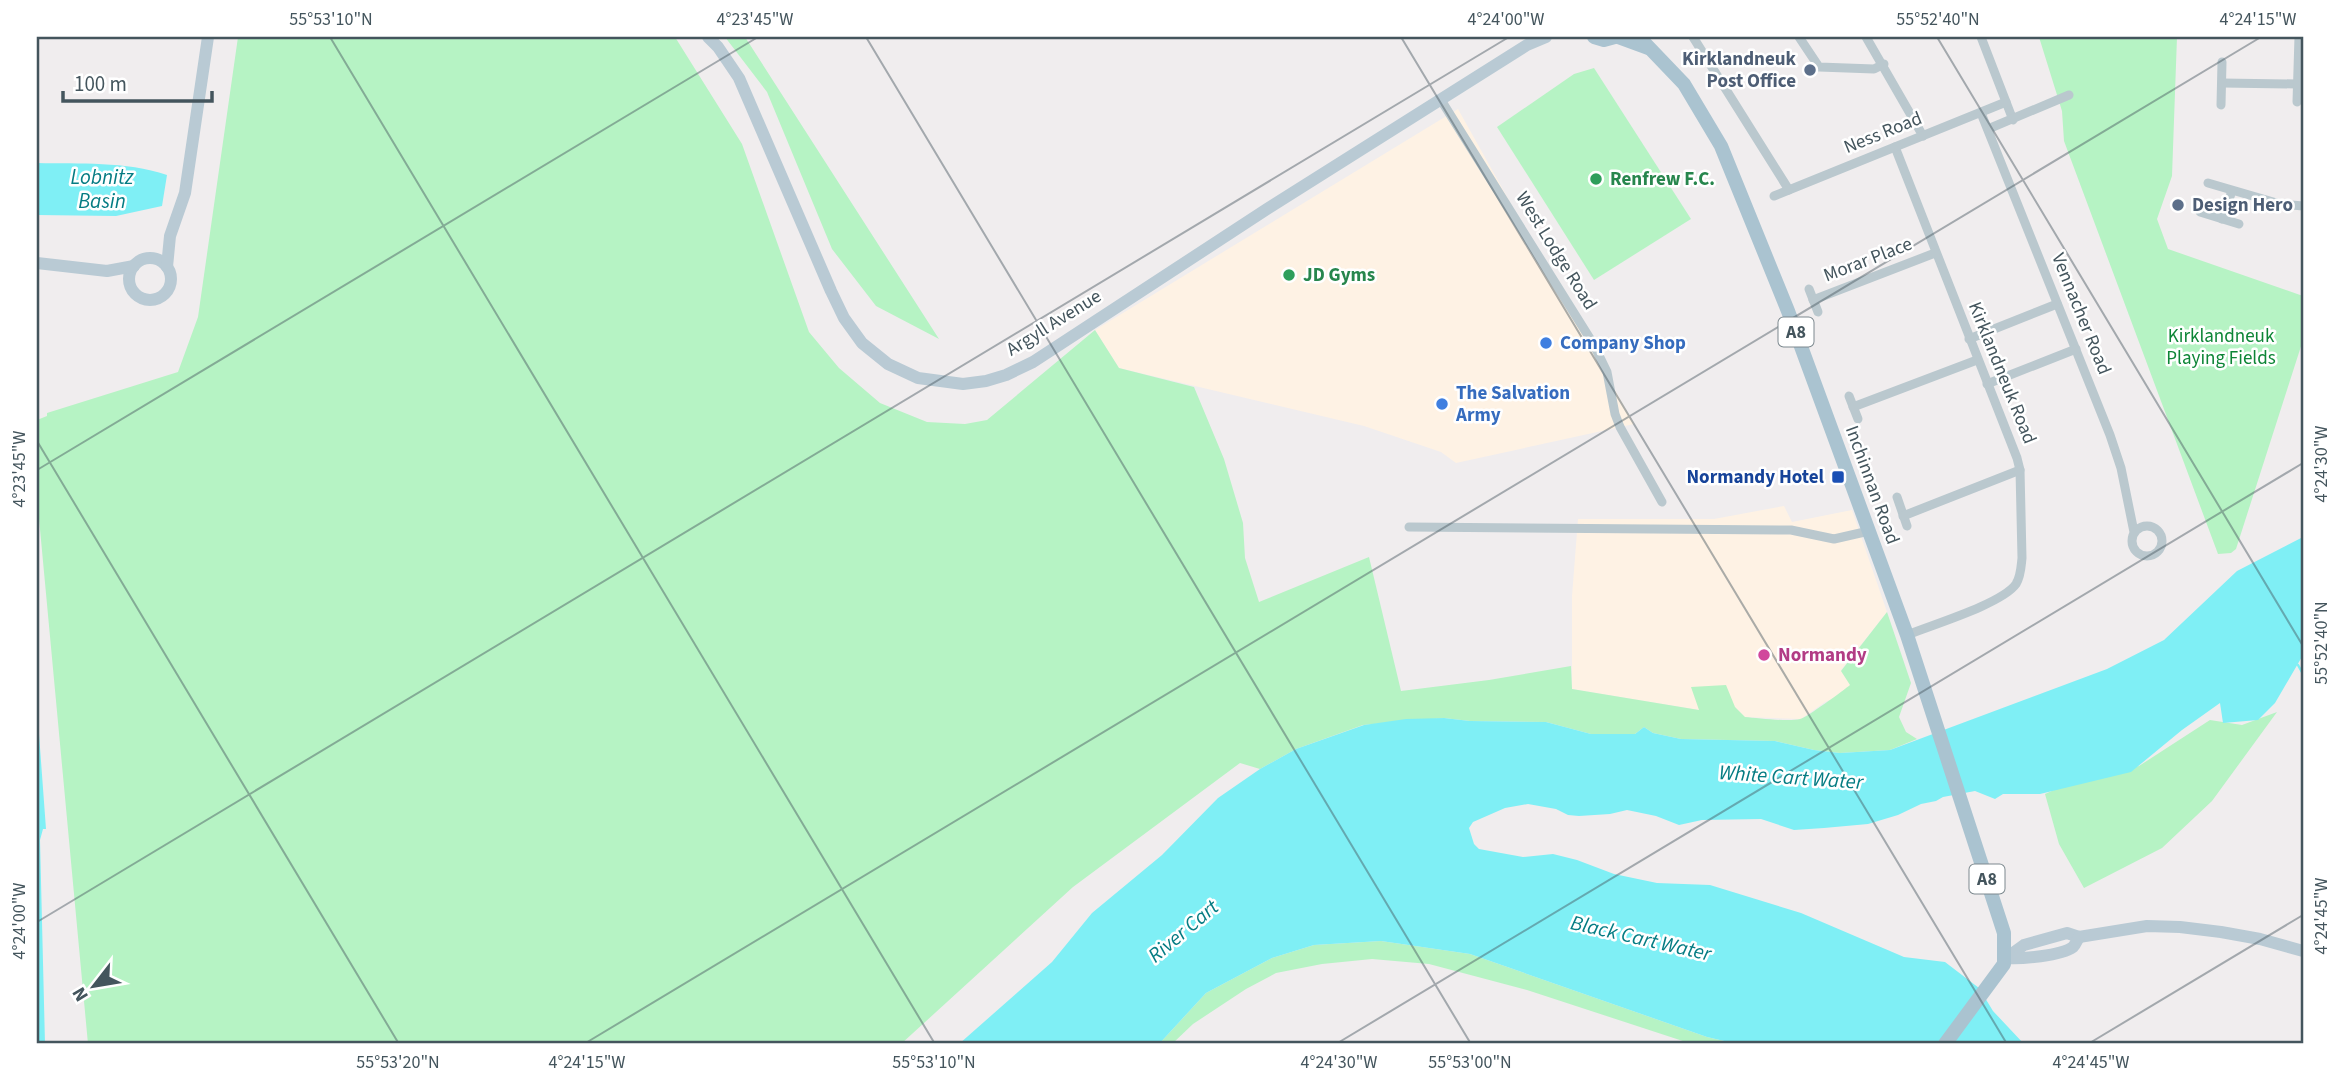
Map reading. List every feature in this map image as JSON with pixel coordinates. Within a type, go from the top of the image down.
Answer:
[{"type":"main road","points":[[1594,37],[1604,40],[1616,37]]},
{"type":"main road","name":"Inchinnan Road","points":[[1616,37],[1650,49]]},
{"type":"main road","name":"Inchinnan Road","points":[[1639,37],[1672,70],[1693,97],[1721,146],[1788,311],[1907,635],[2004,933],[2006,958]]},
{"type":"main road","points":[[1945,1044],[2006,958]]},
{"type":"street","points":[[134,266],[130,282],[142,298],[155,299],[166,292],[171,280],[167,267],[170,236],[185,193],[208,37]]},
{"type":"street","name":"Argyll Avenue","points":[[708,37],[718,47],[748,97],[844,318],[862,343],[888,364],[918,378],[950,383],[986,381],[1033,362],[1267,209],[1527,45],[1546,37]]},
{"type":"street","points":[[1693,37],[1789,190]]},
{"type":"street","points":[[1800,37],[1819,67],[1874,69],[1884,64]]},
{"type":"street","points":[[1866,37],[1884,64],[1923,136]]},
{"type":"street","points":[[1981,37],[2013,120]]},
{"type":"street","points":[[2297,102],[2299,37]]},
{"type":"street","points":[[2221,105],[2222,62]]},
{"type":"street","points":[[2222,83],[2297,84]]},
{"type":"street","points":[[1988,129],[2069,95]]},
{"type":"street","name":"West Lodge Road","points":[[1441,100],[1594,345],[1607,372],[1620,426],[1662,502]]},
{"type":"street","name":"Ness Road","points":[[1774,196],[2006,102]]},
{"type":"street","name":"Vennacher Road","points":[[1981,113],[2121,468],[2134,533]]},
{"type":"street","name":"Kirklandneuk Road","points":[[1895,147],[2020,470],[2022,558],[2017,582],[1999,598],[1907,635]]},
{"type":"street","points":[[2208,183],[2280,204],[2303,206]]},
{"type":"street","points":[[2222,219],[2232,191]]},
{"type":"street","points":[[2200,212],[2239,224]]},
{"type":"street","points":[[37,262],[107,271],[134,266],[148,258],[170,236]]},
{"type":"street","name":"Morar Place","points":[[1814,300],[1935,253]]},
{"type":"street","points":[[148,258],[159,260],[167,267]]},
{"type":"street","points":[[107,271],[130,282]]},
{"type":"street","name":"Morar Place","points":[[1809,289],[1818,312]]},
{"type":"street","points":[[1969,339],[2057,304]]},
{"type":"street","points":[[1987,384],[2076,349]]},
{"type":"street","points":[[1853,407],[1978,360]]},
{"type":"street","points":[[1849,396],[1858,419]]},
{"type":"street","points":[[1903,516],[2020,470]]},
{"type":"street","points":[[1896,498],[1907,526]]},
{"type":"street","points":[[1409,527],[1791,530],[1834,539],[1869,531]]},
{"type":"street","points":[[2006,958],[2028,959],[2065,950],[2072,947],[2080,937],[2147,926],[2180,927],[2260,939],[2303,951]]},
{"type":"shaded area","points":[[1458,109],[1634,424],[1456,463],[1441,452],[1364,426],[1119,368],[1095,330]]},
{"type":"shaded area","points":[[1784,506],[1792,522],[1852,510],[1887,612],[1841,670],[1851,685],[1836,698],[1825,702],[1801,719],[1745,717],[1735,707],[1699,710],[1572,689],[1572,596],[1578,519],[1714,519]]},
{"type":"green space","points":[[238,37],[675,37],[742,144],[809,332],[839,368],[880,403],[927,422],[965,424],[987,420],[1095,330],[1119,368],[1194,387],[1224,459],[1243,523],[1245,558],[1259,602],[1369,557],[1401,691],[1571,666],[1572,689],[1699,710],[1691,687],[1726,685],[1735,707],[1745,717],[1795,720],[1810,714],[1850,685],[1841,671],[1887,612],[1911,683],[1899,717],[1906,732],[1917,739],[1890,750],[1840,753],[1775,741],[1681,739],[1653,733],[1644,727],[1635,734],[1591,734],[1546,722],[1444,718],[1363,725],[1296,749],[1260,769],[1240,763],[1073,887],[901,1044],[88,1044],[37,497],[37,420],[47,416],[47,413],[178,372],[198,317]]},
{"type":"green space","points":[[725,37],[745,37],[939,339],[876,306],[832,249],[767,92]]},
{"type":"green space","name":"Kirklandneuk Playing Fields","points":[[2039,37],[2177,37],[2172,176],[2157,219],[2168,249],[2303,296],[2303,340],[2236,549],[2231,553],[2218,554],[2064,141],[2062,111]]},
{"type":"green space","name":"Renfrew F.C.","points":[[1594,68],[1691,219],[1594,280],[1497,127],[1574,74]]},
{"type":"green space","points":[[2277,712],[2212,801],[2162,848],[2084,888],[2059,844],[2045,794],[2063,786],[2139,766],[2210,720],[2242,725]]},
{"type":"green space","points":[[1381,941],[1470,954],[1707,1037],[1737,1044],[1692,1044],[1527,990],[1429,964],[1372,959],[1322,964],[1276,973],[1193,1024],[1172,1044],[1159,1044],[1206,993],[1272,958],[1314,945]]},
{"type":"water","name":"Lobnitz Basin","points":[[37,163],[119,165],[167,175],[162,206],[116,216],[37,215]]},
{"type":"water","points":[[2303,537],[2303,655],[2275,703],[2258,720],[2223,723],[2220,703],[2131,772],[2040,794],[2003,794],[1995,799],[1975,791],[1943,797],[1868,824],[1824,828],[1794,830],[1761,819],[1702,820],[1679,825],[1656,816],[1627,810],[1579,816],[1528,804],[1505,808],[1473,822],[1469,828],[1474,844],[1479,849],[1523,857],[1553,854],[1614,874],[1657,883],[1710,885],[1801,913],[1904,957],[1945,962],[1979,988],[1993,1011],[2024,1044],[1737,1044],[1707,1037],[1470,954],[1381,941],[1314,945],[1272,958],[1206,993],[1159,1044],[959,1044],[1052,962],[1092,913],[1162,855],[1218,798],[1260,769],[1296,749],[1364,725],[1406,719],[1444,718],[1546,722],[1591,734],[1635,734],[1644,727],[1653,733],[1681,739],[1775,741],[1840,753],[1890,750],[2107,669],[2164,640],[2237,571]]},
{"type":"water","points":[[37,707],[46,829],[43,829],[40,840],[45,1044],[37,1044]]},
{"type":"waterway","points":[[2298,665],[2303,674]]},
{"type":"place","name":"Kirklandneuk Post Office","points":[[1810,70]]},
{"type":"place","name":"Renfrew F.C.","points":[[1596,179]]},
{"type":"place","name":"Design Hero","points":[[2178,205]]},
{"type":"place","name":"JD Gyms","points":[[1289,275]]},
{"type":"place","name":"Company Shop","points":[[1546,343]]},
{"type":"place","name":"The Salvation Army","points":[[1442,404]]},
{"type":"place","name":"Normandy Hotel","points":[[1838,477]]},
{"type":"place","name":"Normandy","points":[[1764,655]]},
{"type":"water label","name":"White Cart Water","points":[[1791,777]]},
{"type":"water label","name":"River Cart","points":[[1183,931]]},
{"type":"water label","name":"Black Cart Water","points":[[1641,938]]}]
